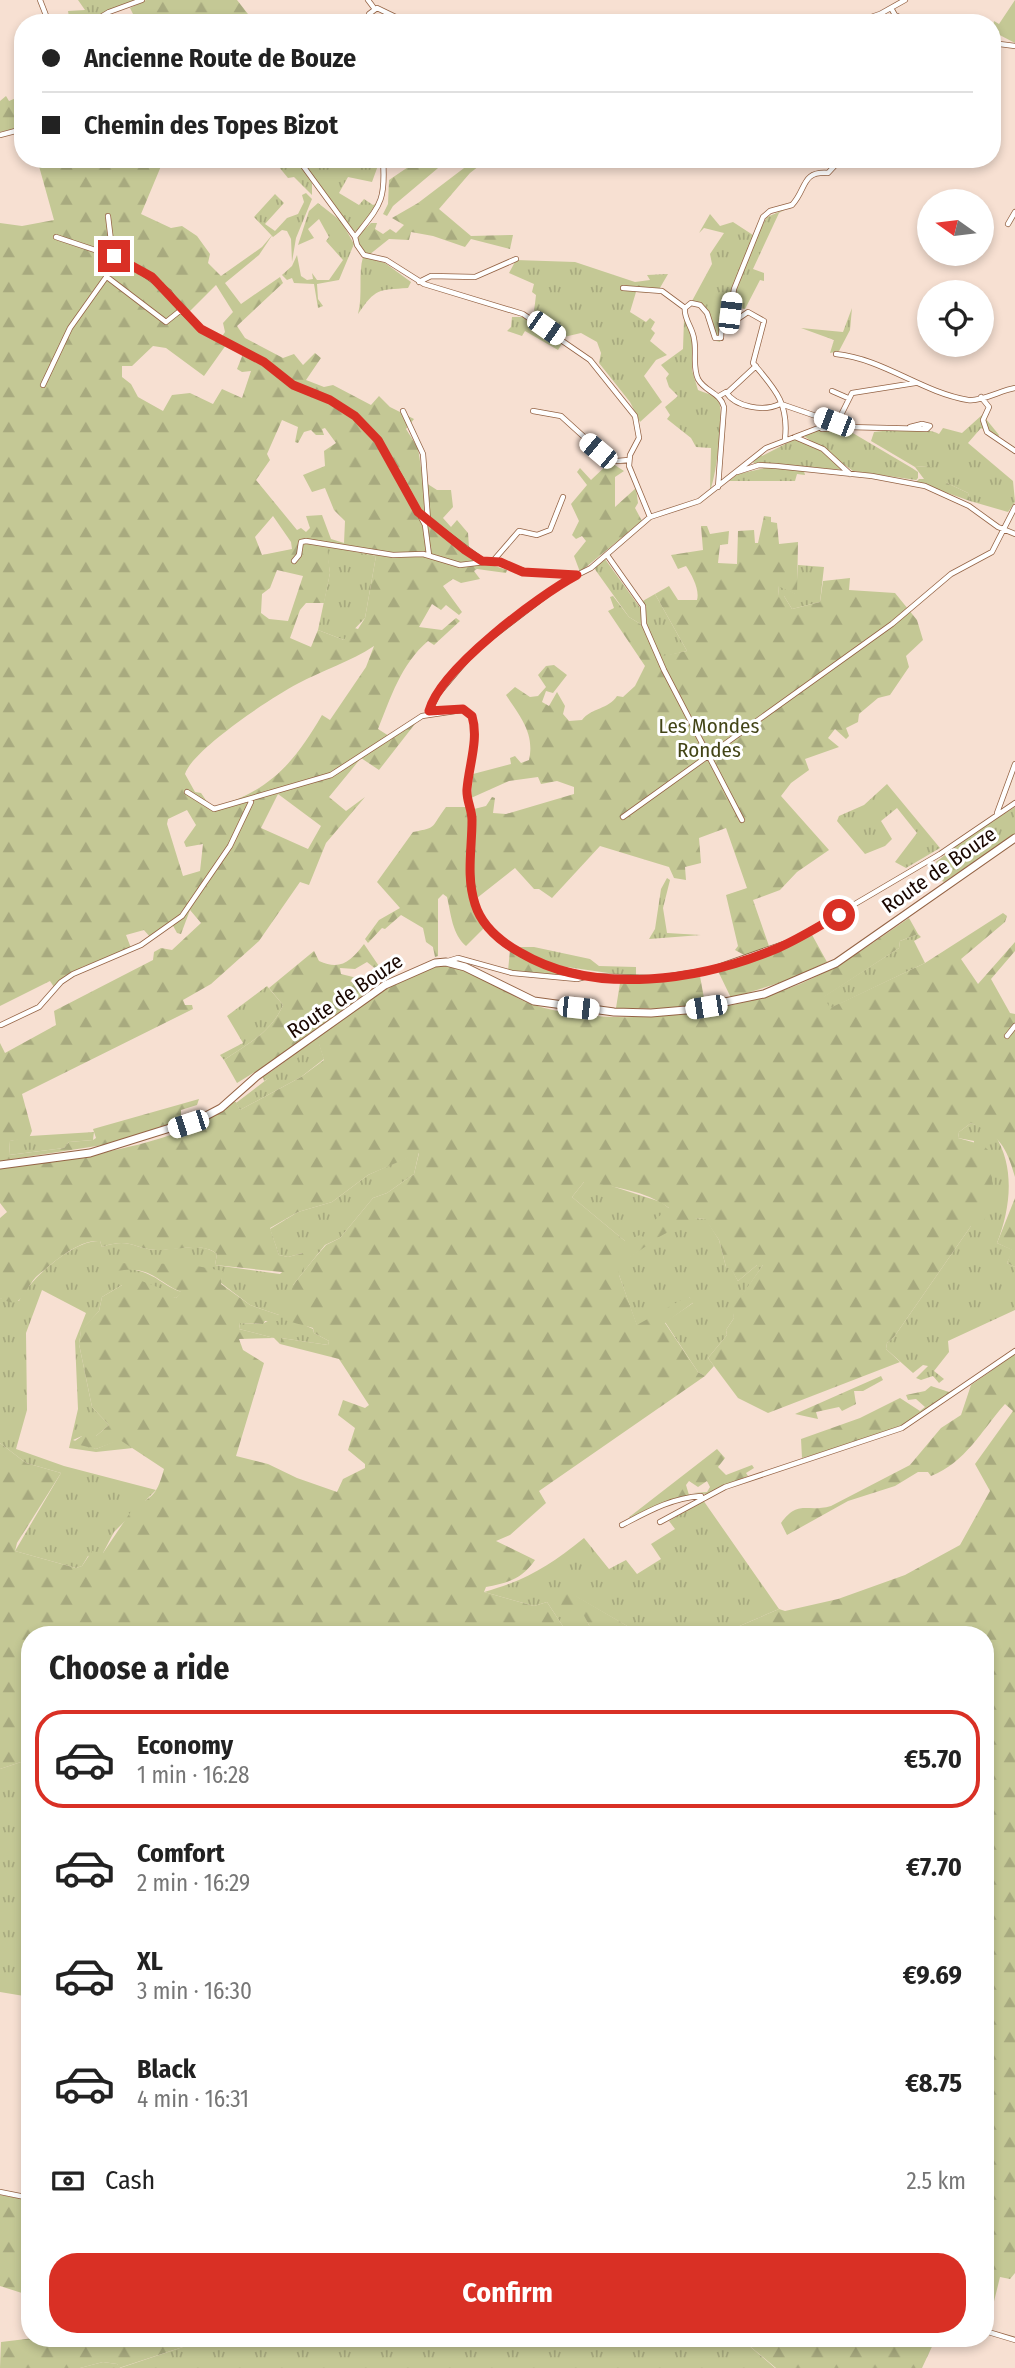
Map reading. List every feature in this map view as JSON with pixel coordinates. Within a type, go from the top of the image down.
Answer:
[{"type":"main road","name":"Route de Bouze","points":[[0,1165],[90,1153],[202,1118],[221,1108],[251,1081],[324,1027],[385,985],[421,967],[446,962],[465,967],[524,997],[553,1005],[651,1013],[706,1007],[764,994],[820,971],[1015,838]]},
{"type":"street","points":[[106,14],[142,0]]},
{"type":"street","points":[[368,0],[374,8],[388,14]]},
{"type":"street","points":[[878,14],[905,0]]},
{"type":"street","points":[[369,14],[374,8]]},
{"type":"street","points":[[889,10],[894,14]]},
{"type":"street","points":[[305,168],[355,237],[362,253],[390,262],[419,282],[523,314],[584,354],[607,377],[635,416],[639,438],[629,460],[650,517]]},
{"type":"street","points":[[355,237],[373,217],[383,199],[383,168]]},
{"type":"street","points":[[685,308],[693,303],[702,306],[716,339],[721,338],[722,320],[730,313],[734,289],[763,217],[770,211],[792,205],[812,173],[828,173],[833,168]]},
{"type":"street","points":[[1008,224],[1015,212]]},
{"type":"street","points":[[43,385],[70,328],[114,266],[108,216]]},
{"type":"street","points":[[56,237],[114,256],[152,277],[201,329],[264,362],[293,385],[330,400],[355,416],[378,440],[425,525],[429,555]]},
{"type":"street","points":[[419,282],[431,276],[475,277],[516,259]]},
{"type":"street","points":[[107,277],[145,302],[166,322],[181,310]]},
{"type":"street","points":[[623,288],[662,291],[685,308]]},
{"type":"street","points":[[685,308],[685,316],[694,336],[698,378],[723,402]]},
{"type":"street","points":[[718,487],[723,402],[755,365],[763,319],[748,312],[723,329]]},
{"type":"street","points":[[836,354],[869,360],[915,383],[970,400],[1015,388]]},
{"type":"street","points":[[755,365],[779,392],[786,420],[785,440]]},
{"type":"street","points":[[429,713],[437,695],[475,650],[607,555],[650,517],[693,505],[766,448],[835,423],[852,393],[915,383]]},
{"type":"street","points":[[832,391],[848,398]]},
{"type":"street","points":[[719,396],[722,392],[755,407],[780,404],[848,427]]},
{"type":"street","points":[[981,397],[989,407],[983,420],[987,432],[1015,451]]},
{"type":"street","points":[[403,411],[422,454],[428,520]]},
{"type":"street","points":[[533,411],[561,416],[605,456],[617,461],[629,460]]},
{"type":"street","points":[[818,429],[910,427],[936,431]]},
{"type":"street","points":[[795,437],[823,449],[850,474]]},
{"type":"street","points":[[751,458],[751,464],[754,466]]},
{"type":"street","points":[[736,473],[754,466],[850,474],[925,486],[941,492],[1005,531],[1015,534]]},
{"type":"street","points":[[493,561],[519,531],[540,535],[550,530],[563,497]]},
{"type":"street","points":[[622,817],[907,612],[951,574],[992,552],[1015,507]]},
{"type":"street","points":[[418,512],[482,561]]},
{"type":"street","points":[[294,561],[299,555],[300,542],[393,555],[429,555],[455,564],[493,561],[531,573],[577,575]]},
{"type":"street","points":[[607,555],[643,607],[644,624],[664,670],[742,820]]},
{"type":"street","points":[[187,792],[214,809],[251,801],[287,786],[331,775],[422,716],[463,709],[472,716],[475,727],[467,793],[472,821],[469,872],[475,905],[481,919],[505,943],[531,959],[588,976],[639,979],[688,974],[777,948],[940,854],[1015,803]]},
{"type":"street","points":[[997,813],[1015,764]]},
{"type":"street","points":[[1,1025],[39,1007],[61,982],[74,974],[141,945],[182,916],[230,846],[251,801]]},
{"type":"street","points":[[446,962],[463,959],[524,975],[577,979],[588,976]]},
{"type":"street","points":[[1007,1035],[1015,1026]]},
{"type":"street","points":[[660,1522],[705,1496],[902,1428],[1015,1351]]},
{"type":"street","points":[[622,1525],[654,1508],[684,1497],[705,1496]]},
{"type":"street","points":[[0,2192],[21,2196]]},
{"type":"street","points":[[994,2334],[1015,2340]]},
{"type":"green space","points":[[78,0],[138,0],[105,14],[68,14],[68,11],[85,10]]},
{"type":"green space","points":[[146,0],[237,0],[248,14],[133,14],[130,8]]},
{"type":"green space","points":[[1015,0],[1015,43],[1001,36],[1001,21]]},
{"type":"green space","points":[[6,96],[9,101],[14,99],[14,129],[0,132],[0,101]]},
{"type":"green space","points":[[40,168],[160,168],[141,214],[171,228],[182,226],[197,236],[210,254],[208,263],[221,276],[262,247],[273,234],[259,255],[225,283],[241,304],[280,277],[283,283],[237,326],[245,338],[283,358],[294,354],[303,365],[315,353],[321,358],[306,380],[324,387],[333,385],[371,405],[379,396],[390,407],[414,419],[406,429],[418,448],[423,481],[437,490],[451,490],[453,507],[443,518],[451,527],[457,520],[468,533],[469,547],[486,563],[507,570],[506,573],[477,569],[474,571],[480,579],[461,583],[453,579],[443,586],[462,612],[459,615],[446,605],[441,610],[432,604],[419,627],[442,630],[456,618],[460,621],[434,645],[428,641],[411,660],[398,682],[378,729],[389,736],[418,720],[379,770],[361,758],[329,797],[346,811],[365,797],[326,843],[309,885],[300,882],[259,941],[211,984],[183,1000],[185,1005],[192,1005],[193,1009],[22,1094],[32,1131],[29,1138],[10,1141],[9,1155],[64,1148],[69,1142],[93,1140],[96,1138],[93,1129],[199,1099],[197,1105],[181,1110],[181,1118],[192,1116],[193,1119],[116,1143],[0,1161],[0,1043],[5,1053],[56,1025],[54,1011],[153,960],[154,952],[161,948],[172,950],[201,923],[190,910],[181,934],[177,933],[171,922],[150,937],[144,930],[126,935],[131,948],[82,967],[54,987],[50,981],[0,1006],[0,223],[22,226],[54,220]],"holes":[[[216,285],[233,312],[223,323],[225,332],[221,338],[187,314]],[[226,345],[243,354],[237,369],[242,372],[251,371],[242,398],[222,389],[213,404],[190,393],[172,395],[163,411],[138,397],[131,384],[122,377],[122,366],[132,366],[153,346],[166,348],[204,376]],[[282,420],[298,427],[295,442],[298,443],[304,432],[311,430],[316,435],[324,435],[322,429],[325,428],[336,443],[324,451],[325,466],[303,475],[312,492],[325,488],[334,510],[345,521],[344,543],[331,539],[322,515],[306,516],[310,528],[306,532],[301,528],[297,530],[256,480],[270,460],[267,454]],[[273,516],[291,542],[292,549],[262,555],[255,537]],[[327,546],[376,556],[365,618],[358,629],[351,627],[344,640],[318,630],[311,647],[290,638],[300,610],[306,603],[324,603],[330,573]],[[277,570],[303,576],[288,621],[269,619],[261,613],[262,594],[270,588]],[[374,646],[366,667],[330,720],[322,715],[290,761],[266,784],[215,807],[210,806],[201,793],[195,792],[185,774],[191,764],[217,738],[285,691]],[[278,794],[321,826],[308,849],[261,828]],[[187,810],[196,825],[184,842],[186,847],[203,844],[200,871],[183,876],[167,824],[168,819]]]},
{"type":"green space","points":[[280,168],[302,168],[312,183],[312,195],[294,177],[288,178]]},
{"type":"green space","points":[[307,168],[377,168],[372,182],[348,177],[339,193],[359,205],[364,199],[373,205],[378,203],[358,230],[353,232]]},
{"type":"green space","points":[[407,168],[438,168],[393,206],[387,216],[383,214],[388,204],[389,180]]},
{"type":"green space","points":[[464,168],[476,168],[439,209],[471,236],[513,235],[510,249],[471,239],[465,247],[411,232],[409,240],[389,239],[369,255],[364,254],[357,242],[359,235],[371,223],[377,223],[375,229],[383,234],[390,229],[396,233],[404,225],[392,218],[418,203]]},
{"type":"green space","points":[[306,193],[312,199],[296,238],[292,262],[291,239],[287,231],[282,230],[273,237],[254,217],[275,194],[284,203],[265,224],[275,231],[287,218],[298,214],[304,202],[302,195]]},
{"type":"green space","points":[[318,203],[341,221],[354,244],[339,280],[317,284],[318,299],[323,306],[318,308],[314,284],[294,283],[292,278],[287,280],[282,275],[292,266],[297,255],[301,276],[307,280],[313,279],[312,273],[317,280],[329,280],[343,260],[326,241],[329,237],[319,219],[308,229],[314,238],[298,245],[309,211]]},
{"type":"green space","points":[[786,209],[779,213],[753,269],[764,273],[764,281],[760,280],[745,309],[739,308],[734,319],[738,322],[726,329],[720,342],[716,341],[707,311],[699,303],[692,301],[712,264],[710,254],[724,233],[704,228],[699,233],[710,214],[720,226],[733,222],[756,237],[767,217]]},
{"type":"green space","points":[[363,257],[385,263],[411,282],[408,288],[390,289],[374,295],[358,314],[361,270]]},
{"type":"green space","points":[[516,260],[575,262],[635,282],[650,280],[647,275],[668,274],[657,293],[636,292],[630,312],[646,322],[650,318],[655,322],[651,329],[655,333],[650,341],[667,355],[656,360],[644,376],[662,402],[640,422],[630,402],[599,363],[601,353],[597,342],[581,333],[564,337],[538,320],[534,312],[534,284],[509,273]]},
{"type":"green space","points":[[852,308],[850,330],[839,351],[830,353],[834,340],[801,328],[843,332]]},
{"type":"green space","points":[[512,317],[526,317],[563,342],[558,350],[525,331],[522,336],[507,331],[511,327]]},
{"type":"green space","points":[[684,319],[692,335],[692,370],[698,390],[714,396],[720,406],[719,444],[710,490],[711,448],[696,447],[691,438],[667,419],[670,415],[665,407],[678,396],[669,387],[666,378],[669,374],[661,365],[683,349]]},
{"type":"green space","points":[[982,415],[987,416],[986,419],[999,435],[997,438],[981,428],[968,443],[1013,481],[1015,502],[1008,512],[970,501],[968,493],[947,483],[927,466],[915,467],[871,441],[874,432],[898,429],[924,430],[939,434],[943,428],[962,433]]},
{"type":"green space","points":[[846,429],[918,472],[918,478],[916,480],[853,471],[804,436],[815,431]]},
{"type":"green space","points":[[795,439],[821,451],[844,470],[753,463],[760,454],[762,456]]},
{"type":"green space","points":[[610,462],[624,471],[615,477],[615,507],[636,488],[638,503],[635,508],[642,521],[580,572],[574,556],[586,541],[582,536],[576,539],[572,535],[579,521],[571,504],[587,485],[577,472],[580,468],[591,480]]},
{"type":"green space","points":[[769,467],[804,471],[805,475],[797,474],[795,481],[729,481],[738,474]]},
{"type":"green space","points":[[915,467],[937,469],[947,483],[968,493],[970,501],[916,482],[924,479]]},
{"type":"green space","name":"Les Mondes Rondes","points":[[764,516],[771,517],[771,522],[777,523],[779,544],[798,542],[797,595],[778,586],[779,596],[784,596],[792,609],[820,602],[823,581],[850,578],[849,590],[895,593],[917,620],[923,640],[906,656],[909,667],[890,695],[878,698],[859,714],[858,722],[846,728],[849,736],[846,739],[835,729],[828,738],[839,747],[805,759],[809,770],[791,783],[781,796],[829,850],[797,872],[780,890],[753,900],[770,949],[748,957],[735,950],[738,946],[726,895],[747,888],[726,828],[699,838],[701,863],[685,867],[686,880],[674,878],[669,867],[600,846],[552,898],[539,889],[534,889],[515,868],[477,898],[470,863],[474,809],[486,806],[492,797],[495,798],[493,813],[506,814],[574,794],[574,787],[557,781],[541,784],[538,777],[509,781],[471,798],[473,774],[511,764],[510,758],[515,756],[521,763],[529,760],[528,733],[506,695],[515,687],[530,697],[538,696],[546,687],[538,675],[546,666],[554,665],[567,675],[553,693],[546,691],[542,702],[549,706],[557,692],[565,706],[563,714],[569,721],[582,720],[617,696],[623,697],[635,686],[645,666],[608,611],[614,608],[610,597],[613,596],[629,617],[642,625],[657,657],[687,651],[655,594],[669,586],[678,600],[697,600],[691,574],[686,566],[678,569],[671,555],[703,550],[701,526],[707,526],[710,534],[729,531],[728,544],[720,545],[718,563],[737,564],[738,531],[754,530],[755,543],[758,543]]},
{"type":"green space","points":[[326,546],[376,556],[365,618],[344,640],[318,630],[330,573]]},
{"type":"green space","points":[[605,559],[641,609],[642,625],[629,617],[594,568]]},
{"type":"green space","points":[[798,565],[824,567],[820,602],[792,609],[784,596],[779,597],[778,585],[796,594]]},
{"type":"green space","points":[[655,594],[687,651],[661,657],[647,628],[646,612],[641,602]]},
{"type":"green space","points":[[887,784],[940,848],[906,868],[895,862],[917,833],[897,808],[881,821],[892,839],[885,846],[865,854],[837,821],[839,816],[864,805]]},
{"type":"green space","points":[[446,807],[467,807],[470,898],[484,928],[466,946],[455,930],[447,897],[443,894],[438,899],[438,956],[435,957],[433,947],[426,942],[423,928],[401,915],[385,929],[382,928],[368,943],[365,939],[379,920],[400,908],[377,882],[413,832],[433,826]]},
{"type":"green space","points":[[1015,807],[1015,834],[942,881],[944,879],[936,862],[973,833]]},
{"type":"green space","points":[[667,878],[670,880],[663,908],[667,933],[701,935],[649,939],[655,929],[661,889]]},
{"type":"green space","points":[[1003,913],[1007,916],[1005,922],[961,959],[978,984],[1015,942],[1015,951],[991,979],[1010,1013],[1015,1014],[1015,1177],[1005,1150],[989,1133],[971,1123],[959,1132],[958,1138],[983,1145],[990,1152],[993,1192],[984,1221],[971,1226],[894,1337],[887,1343],[886,1349],[900,1362],[768,1413],[738,1398],[708,1358],[727,1335],[726,1330],[734,1318],[732,1309],[763,1265],[757,1265],[738,1281],[731,1269],[726,1267],[719,1240],[705,1219],[695,1218],[655,1239],[644,1229],[669,1208],[640,1193],[584,1182],[572,1197],[625,1241],[640,1235],[652,1242],[619,1265],[619,1275],[637,1325],[688,1296],[694,1302],[665,1323],[698,1372],[705,1376],[539,1491],[546,1503],[510,1535],[496,1541],[535,1560],[520,1576],[486,1587],[484,1592],[534,1606],[547,1602],[563,1626],[21,1626],[21,1762],[0,1769],[0,1443],[26,1463],[61,1473],[17,1543],[15,1551],[76,1568],[82,1566],[92,1551],[103,1553],[136,1504],[148,1499],[155,1491],[164,1469],[120,1440],[96,1449],[72,1443],[82,1436],[96,1436],[109,1425],[92,1407],[79,1344],[81,1330],[99,1311],[102,1297],[134,1278],[165,1290],[166,1294],[176,1298],[181,1292],[145,1272],[117,1271],[113,1269],[113,1263],[186,1264],[223,1271],[221,1284],[250,1305],[279,1315],[278,1321],[265,1321],[263,1324],[240,1323],[239,1329],[274,1338],[239,1339],[243,1350],[264,1363],[236,1456],[268,1464],[337,1492],[343,1479],[365,1468],[365,1464],[348,1450],[355,1428],[338,1415],[343,1400],[365,1408],[369,1405],[339,1359],[280,1344],[281,1338],[328,1345],[329,1341],[314,1333],[313,1328],[284,1320],[293,1285],[313,1260],[326,1245],[340,1238],[373,1198],[387,1193],[414,1174],[419,1153],[368,1175],[332,1202],[298,1212],[270,1228],[279,1255],[288,1257],[303,1253],[309,1258],[300,1274],[215,1265],[217,1254],[204,1248],[156,1250],[126,1243],[102,1247],[100,1241],[92,1241],[58,1259],[37,1276],[22,1298],[14,1302],[0,1298],[0,1218],[7,1212],[0,1203],[0,1168],[89,1155],[154,1140],[184,1130],[232,1102],[236,1102],[240,1110],[301,1077],[324,1060],[318,1041],[283,1070],[264,1081],[263,1077],[347,1014],[393,984],[437,966],[460,968],[534,1005],[598,1016],[633,1017],[704,1011],[771,995],[843,962],[909,918],[918,934],[900,941],[899,948],[824,997],[830,1008],[925,963]]},
{"type":"green space","points":[[811,933],[827,962],[798,977],[731,998],[718,971],[778,950]]},
{"type":"green space","points":[[918,934],[921,937],[914,941],[925,963],[829,1009],[823,997],[899,948],[900,941]]},
{"type":"green space","points":[[364,944],[387,978],[367,962],[355,969],[340,968],[341,974],[357,978],[350,981],[367,992],[289,1051],[237,1083],[224,1060],[258,1037],[278,1015],[283,1005],[269,988],[314,951],[319,961],[333,965],[345,963]]},
{"type":"green space","points":[[517,947],[534,947],[590,959],[599,966],[636,967],[636,977],[553,965]]},
{"type":"green space","points":[[510,950],[545,968],[566,973],[565,976],[508,971]]},
{"type":"green space","points":[[700,976],[705,1004],[668,1009],[616,1008],[620,983]]},
{"type":"green space","points":[[267,986],[283,1005],[278,1015],[258,1037],[224,1060],[220,1055],[243,1043],[227,1016]]},
{"type":"green space","points":[[318,1040],[324,1059],[301,1077],[240,1110],[236,1103]]},
{"type":"green space","points":[[971,1123],[995,1135],[1006,1160],[1008,1201],[997,1243],[1013,1250],[1007,1263],[1015,1267],[1015,1310],[948,1341],[949,1352],[934,1371],[944,1379],[939,1383],[933,1376],[921,1380],[916,1378],[928,1366],[923,1365],[913,1373],[886,1349],[887,1343],[894,1337],[971,1226],[974,1141],[958,1138],[959,1132]]},
{"type":"green space","points":[[94,1132],[93,1140],[69,1142],[64,1148],[9,1155],[10,1141],[30,1136]]},
{"type":"green space","points":[[419,1152],[414,1174],[387,1193],[373,1198],[340,1238],[325,1245],[293,1285],[296,1321],[329,1341],[328,1345],[281,1338],[280,1344],[274,1338],[239,1329],[240,1323],[262,1324],[279,1315],[250,1305],[221,1283],[222,1271],[131,1269],[148,1274],[182,1292],[176,1298],[122,1285],[102,1297],[99,1311],[81,1331],[79,1344],[92,1407],[109,1425],[96,1436],[82,1436],[73,1440],[96,1449],[120,1439],[133,1448],[96,1452],[69,1448],[78,1409],[75,1341],[86,1313],[42,1290],[26,1333],[27,1410],[16,1449],[64,1466],[156,1490],[114,1532],[103,1553],[88,1556],[82,1566],[76,1568],[15,1551],[61,1473],[26,1463],[0,1443],[0,1298],[19,1301],[33,1282],[66,1253],[78,1246],[100,1241],[102,1247],[126,1243],[156,1250],[204,1248],[217,1254],[215,1265],[280,1274],[303,1253],[288,1257],[279,1255],[270,1229],[298,1212],[332,1202],[368,1175]]},
{"type":"green space","points":[[584,1182],[599,1182],[661,1202],[670,1209],[695,1218],[706,1219],[719,1240],[726,1267],[731,1268],[738,1281],[757,1265],[763,1265],[733,1309],[734,1318],[726,1330],[727,1335],[708,1358],[714,1366],[705,1376],[698,1372],[665,1322],[693,1303],[689,1297],[637,1326],[619,1275],[619,1264],[651,1242],[625,1241],[572,1197]]},
{"type":"green space","points":[[1015,1198],[1015,1267],[1007,1263],[1012,1250],[997,1243]]},
{"type":"green space","points":[[1015,1354],[1015,2273],[1010,2279],[1000,2277],[994,2301],[994,1626],[740,1626],[779,1609],[785,1611],[838,1599],[905,1575],[960,1545],[990,1491],[975,1464],[1013,1411],[1005,1404],[972,1445],[943,1470],[931,1476],[928,1472],[918,1472],[895,1486],[848,1501],[787,1535],[781,1523],[793,1511],[831,1506],[910,1465],[941,1428],[961,1415],[971,1385]]},
{"type":"green space","points":[[881,1376],[883,1380],[863,1391],[854,1391],[856,1404],[842,1411],[839,1407],[816,1412],[818,1419],[795,1414]]},
{"type":"green space","points":[[931,1386],[949,1392],[956,1388],[957,1390],[902,1425],[856,1443],[802,1458],[801,1439],[860,1418],[900,1398],[920,1411],[925,1407],[916,1399],[908,1400],[906,1395],[925,1391]]},
{"type":"green space","points":[[717,1449],[725,1458],[718,1467],[726,1475],[752,1465],[754,1468],[746,1473],[748,1476],[706,1494],[693,1493],[707,1492],[710,1487],[707,1481],[698,1487],[689,1481],[686,1485],[689,1495],[628,1518]]},
{"type":"green space","points":[[703,1500],[779,1609],[740,1626],[627,1626],[576,1597],[589,1626],[563,1626],[547,1602],[534,1606],[484,1592],[537,1571],[584,1538],[609,1569],[626,1560],[637,1574],[661,1559],[651,1544],[675,1529],[669,1521]]},
{"type":"green space","points":[[570,1582],[576,1596],[627,1626],[589,1626],[579,1606],[561,1605],[566,1585]]},
{"type":"green space","points":[[21,1762],[21,1996],[0,1992],[0,1769]]},
{"type":"green space","points":[[0,2195],[21,2198],[21,2293],[0,2286]]},
{"type":"green space","points":[[21,2340],[21,2347],[183,2347],[119,2368],[117,2364],[103,2362],[80,2368],[0,2368],[1,2342]]},
{"type":"green space","points":[[183,2347],[750,2347],[775,2368],[120,2368]]},
{"type":"green space","points":[[751,2347],[932,2347],[922,2368],[776,2368]]},
{"type":"green space","points":[[103,2362],[117,2364],[120,2368],[80,2368]]},
{"type":"route","points":[[114,256],[152,277],[201,329],[264,362],[293,385],[338,404],[355,416],[378,440],[418,512],[465,550],[482,561],[500,562],[523,572],[577,575],[541,598],[475,650],[454,671],[430,706],[429,713],[463,709],[472,716],[475,727],[467,793],[472,811],[469,872],[475,905],[481,919],[493,933],[505,943],[548,967],[588,976],[639,979],[688,974],[748,959],[792,941],[839,915]]}]
